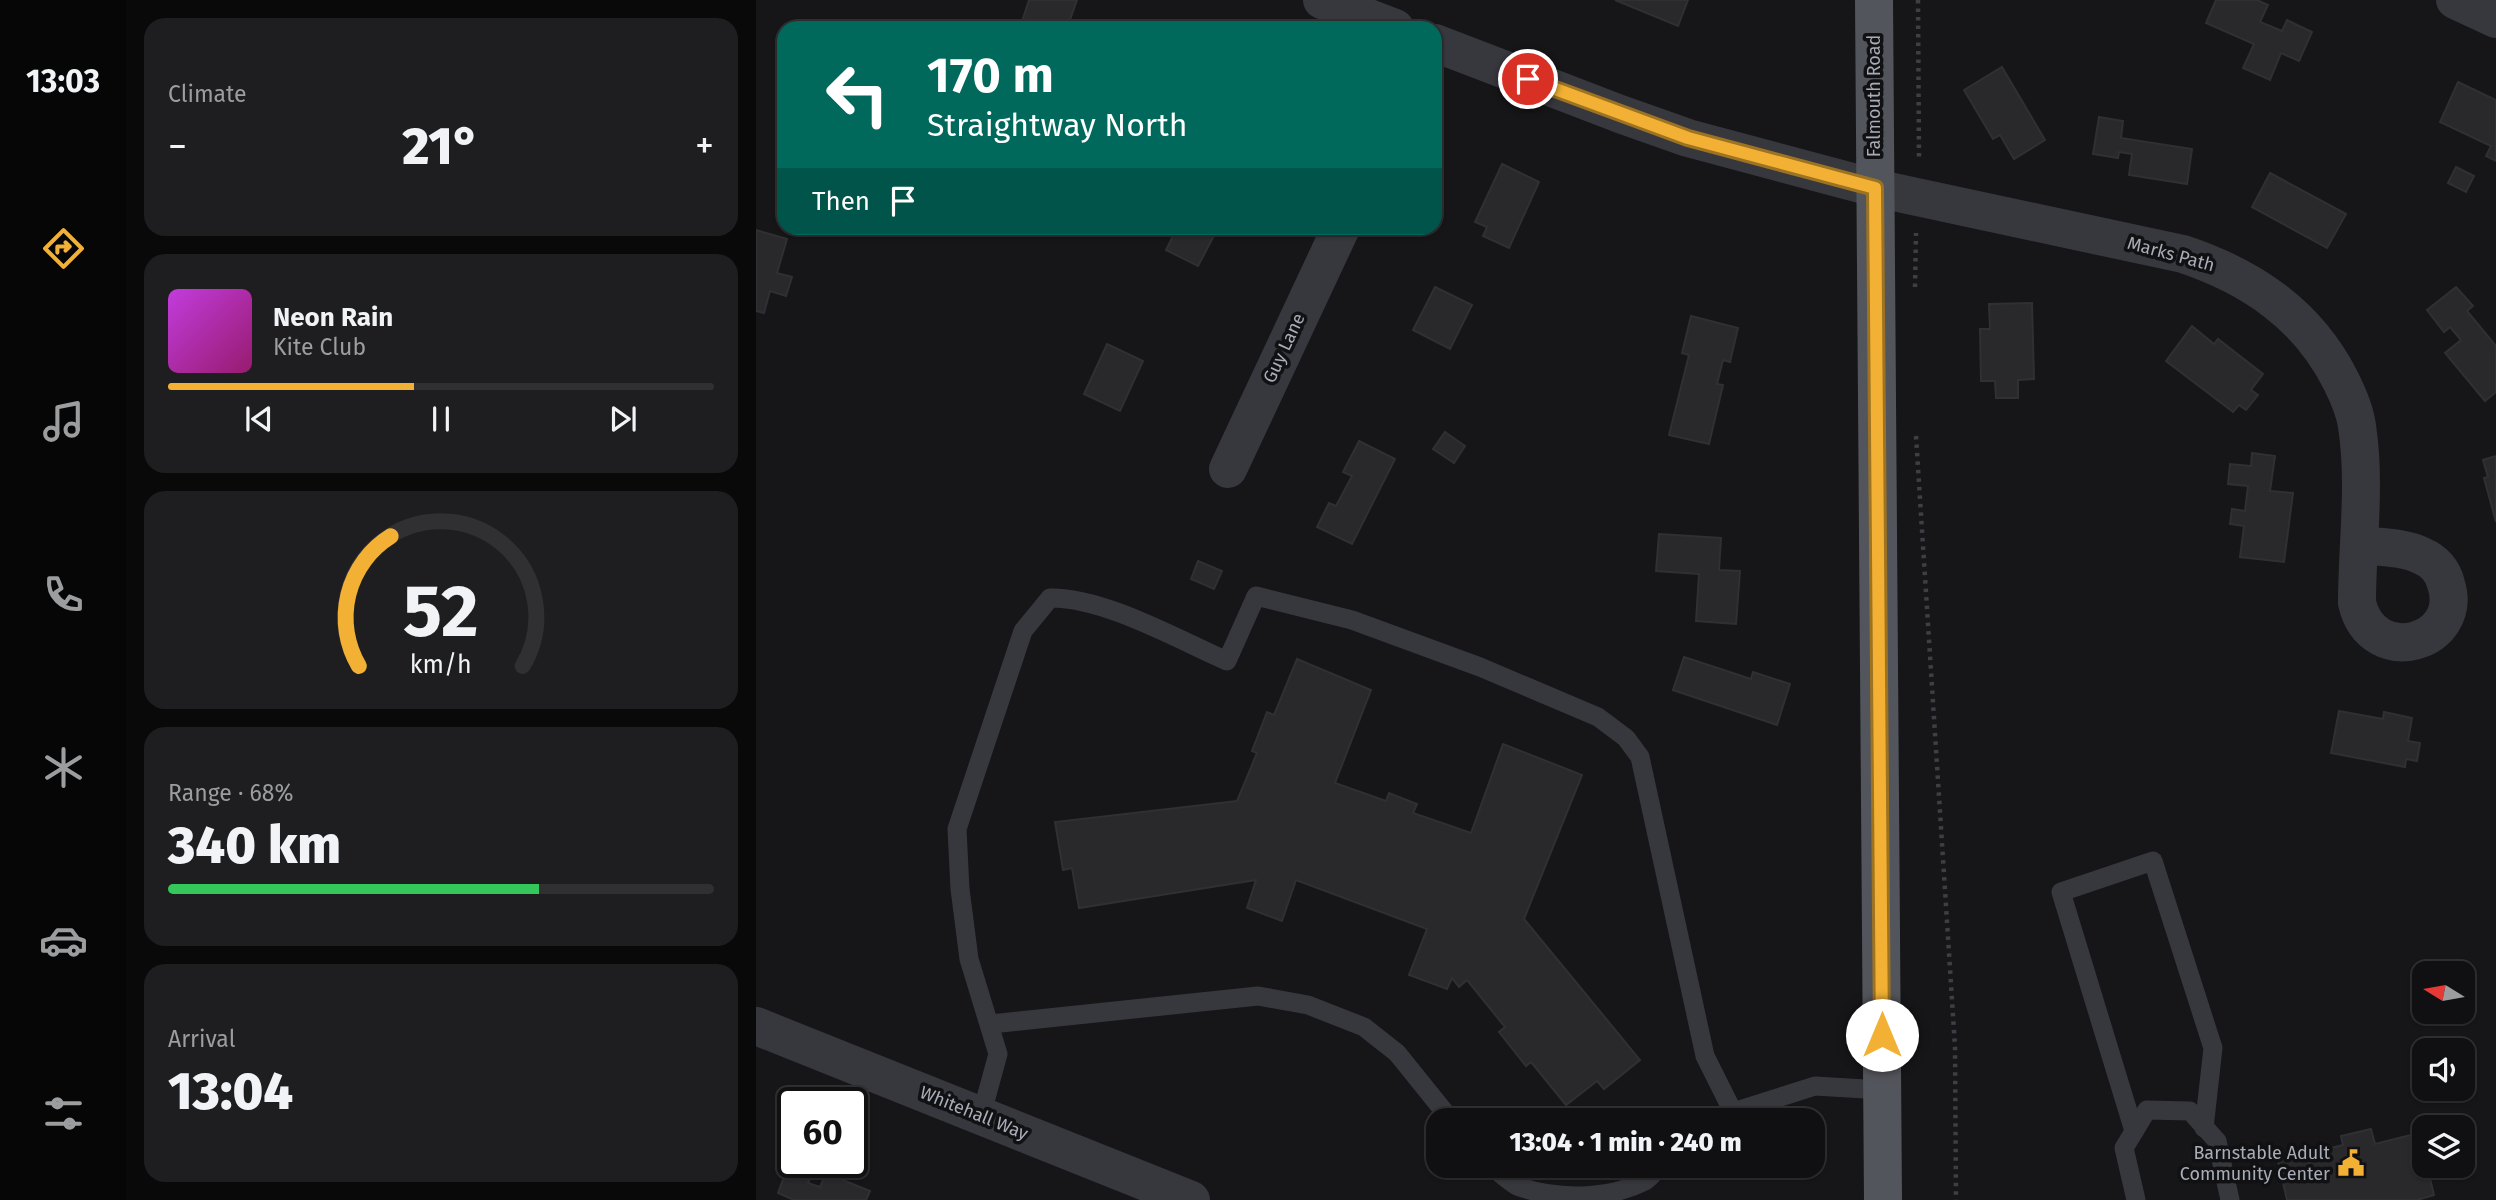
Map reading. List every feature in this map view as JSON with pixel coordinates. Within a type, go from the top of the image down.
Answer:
[{"type":"main road","name":"Falmouth Road","points":[[1874,0],[1883,1200]]},
{"type":"street","points":[[1322,0],[1377,21]]},
{"type":"street","points":[[2455,0],[2496,19]]},
{"type":"street","name":"Marks Path","points":[[1442,46],[1688,138],[1875,188],[2183,254],[2216,265],[2274,299],[2297,318],[2319,344],[2349,397],[2357,423],[2360,456],[2358,545]]},
{"type":"street","name":"Guy Lane","points":[[1228,468],[1338,235]]},
{"type":"street","name":"Whitehall Way","points":[[756,1026],[1191,1200]]},
{"type":"lane","points":[[981,1116],[998,1054],[969,959],[960,889],[957,829],[1023,631],[1050,598],[1065,598],[1104,606],[1227,661],[1256,596],[1352,620],[1480,667],[1598,717],[1626,738],[1640,757],[1705,1056],[1724,1108]]},
{"type":"lane","points":[[2134,1131],[2061,892],[2153,861],[2213,1048],[2204,1128]]},
{"type":"lane","points":[[991,1024],[1258,996],[1308,1005],[1364,1027],[1397,1054],[1441,1108]]},
{"type":"lane","points":[[1750,1108],[1815,1086],[1882,1090]]},
{"type":"lane","points":[[2136,1200],[2124,1148],[2147,1110],[2190,1111],[2217,1141],[2230,1200]]},
{"type":"lane","points":[[1506,1178],[1515,1185],[1548,1197],[1577,1199],[1606,1196],[1648,1178]]},
{"type":"path","points":[[1915,296],[1918,198],[1917,0]]},
{"type":"path","points":[[1916,435],[1955,1046],[1956,1200]]},
{"type":"building","points":[[1029,0],[1077,0],[1070,21],[1022,21]]},
{"type":"building","points":[[1615,0],[1688,0],[1678,26]]},
{"type":"building","points":[[2216,0],[2257,0],[2268,5],[2260,22],[2282,31],[2287,20],[2312,32],[2299,61],[2281,53],[2270,80],[2243,68],[2254,44],[2206,23]]},
{"type":"building","points":[[2002,67],[2045,140],[2014,159],[2000,135],[1993,139],[1964,90]]},
{"type":"building","points":[[2458,82],[2496,100],[2496,161],[2486,156],[2491,146],[2440,122]]},
{"type":"building","points":[[2099,117],[2123,121],[2121,138],[2192,149],[2187,184],[2129,175],[2132,154],[2119,152],[2118,158],[2093,154]]},
{"type":"building","points":[[1502,164],[1539,182],[1509,248],[1483,236],[1487,227],[1475,222]]},
{"type":"building","points":[[2456,167],[2474,176],[2466,192],[2448,183]]},
{"type":"building","points":[[2270,173],[2346,214],[2327,248],[2252,207]]},
{"type":"building","points":[[756,230],[787,239],[777,273],[792,277],[786,296],[770,291],[764,313],[756,311]]},
{"type":"building","points":[[1174,235],[1214,235],[1198,266],[1166,250]]},
{"type":"building","points":[[1435,287],[1472,305],[1450,349],[1413,330]]},
{"type":"building","points":[[2456,287],[2473,306],[2467,311],[2496,346],[2496,392],[2485,401],[2445,353],[2461,340],[2450,327],[2444,332],[2427,310]]},
{"type":"building","points":[[2032,303],[2034,379],[2018,380],[2018,398],[1996,398],[1995,381],[1981,381],[1980,329],[1990,329],[1989,304]]},
{"type":"building","points":[[1691,316],[1738,328],[1730,362],[1723,360],[1717,384],[1723,385],[1709,444],[1669,435],[1689,355],[1682,353]]},
{"type":"building","points":[[2192,326],[2214,344],[2218,339],[2263,374],[2251,390],[2258,395],[2246,410],[2239,405],[2233,412],[2166,361]]},
{"type":"building","points":[[1107,344],[1143,361],[1120,411],[1084,394]]},
{"type":"building","points":[[1445,432],[1465,446],[1454,463],[1433,449]]},
{"type":"building","points":[[1359,441],[1395,459],[1352,544],[1317,527],[1329,503],[1336,506],[1352,476],[1343,472]]},
{"type":"building","points":[[2252,453],[2275,456],[2270,491],[2293,493],[2284,562],[2240,557],[2244,526],[2230,524],[2232,509],[2245,511],[2248,486],[2228,484],[2230,464],[2251,466]]},
{"type":"building","points":[[2496,456],[2496,522],[2484,478],[2488,477],[2483,460]]},
{"type":"building","points":[[1659,534],[1721,538],[1719,570],[1740,571],[1736,624],[1696,621],[1699,574],[1656,571]]},
{"type":"building","points":[[1198,561],[1222,571],[1214,589],[1191,579]]},
{"type":"building","points":[[1684,657],[1751,679],[1753,672],[1790,684],[1777,725],[1673,690]]},
{"type":"building","points":[[1297,659],[1371,690],[1335,783],[1386,801],[1389,793],[1417,804],[1413,813],[1471,833],[1503,744],[1582,775],[1524,919],[1640,1060],[1604,1089],[1597,1081],[1566,1105],[1531,1062],[1526,1066],[1499,1032],[1505,1027],[1467,980],[1459,987],[1452,978],[1447,989],[1409,975],[1427,929],[1296,880],[1282,921],[1247,908],[1256,880],[1079,908],[1072,868],[1063,870],[1055,822],[1237,801],[1257,753],[1252,751],[1267,712],[1274,715]]},
{"type":"building","points":[[2339,711],[2383,719],[2384,712],[2412,718],[2408,741],[2420,743],[2417,761],[2406,759],[2405,767],[2331,753]]},
{"type":"building","name":"Barnstable Adult Community Center","points":[[2371,1129],[2375,1144],[2412,1135],[2412,1178],[2430,1178],[2434,1195],[2417,1200],[2287,1200],[2278,1161],[2343,1145],[2341,1136]]},
{"type":"building","points":[[784,1178],[810,1178],[808,1183],[820,1187],[824,1178],[838,1178],[870,1191],[866,1200],[794,1200],[778,1193]]},
{"type":"place","name":"Barnstable Adult Community Center","points":[[2351,1163]]},
{"type":"route","points":[[1528,79],[1688,138],[1875,188],[1882,1035]]}]
